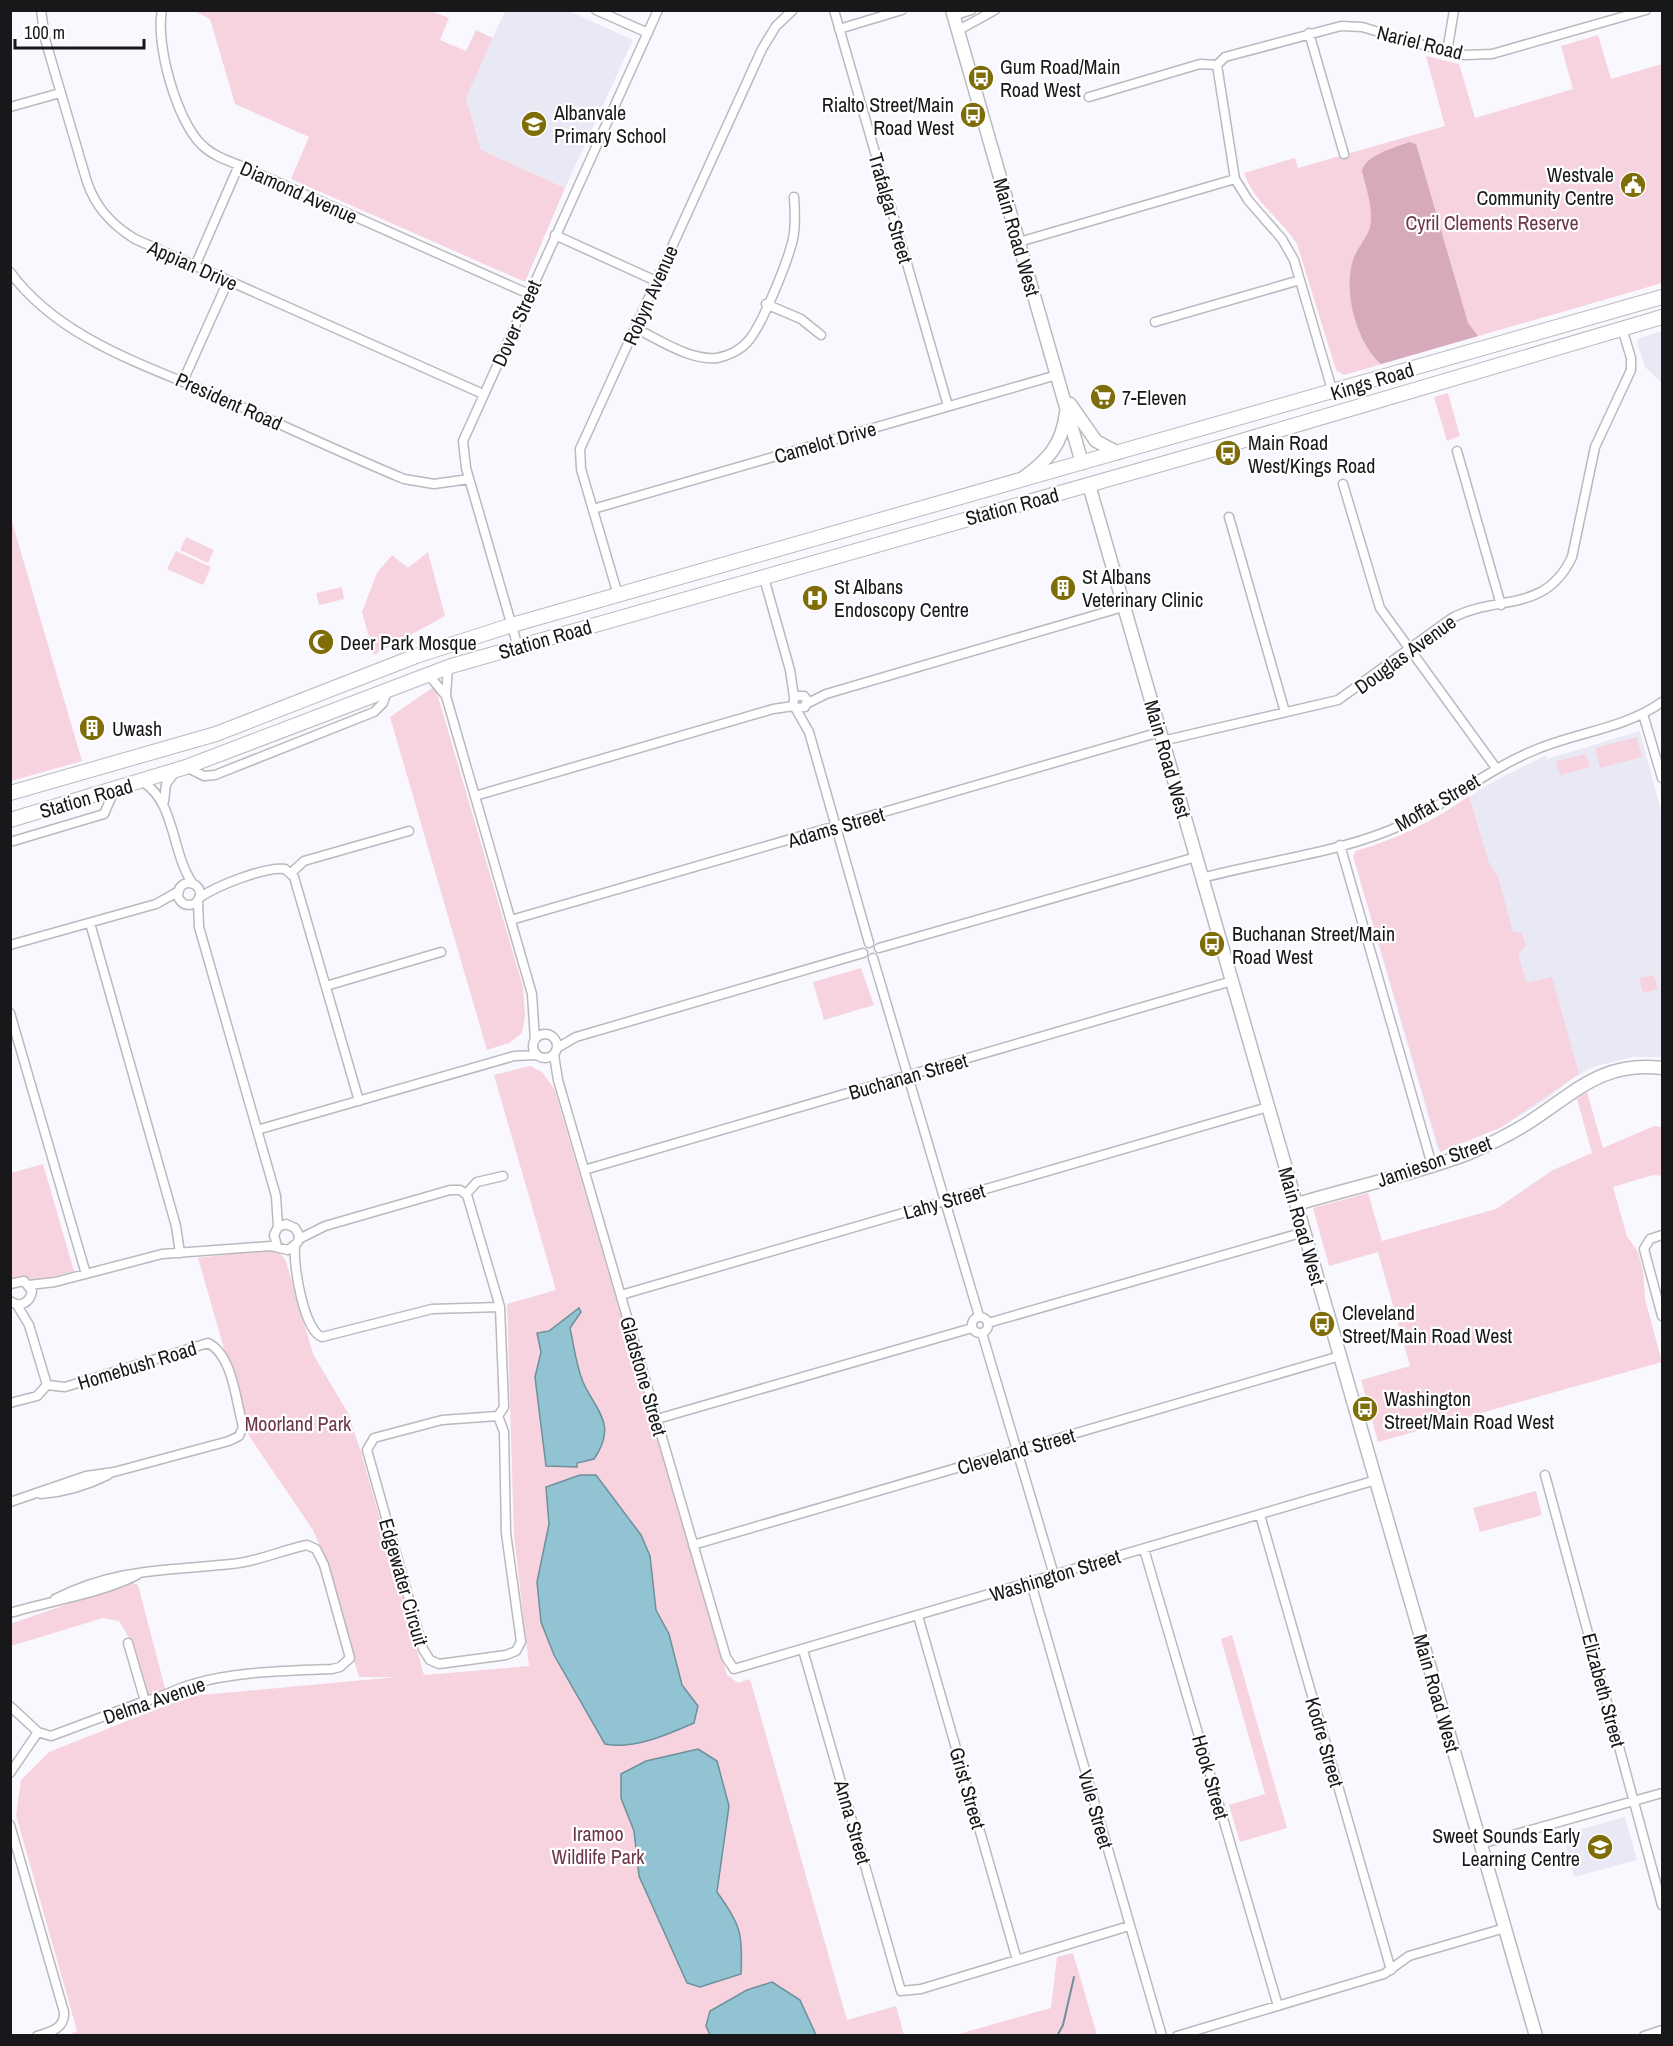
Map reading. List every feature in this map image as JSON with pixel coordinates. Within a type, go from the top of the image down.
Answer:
[{"type":"main road","name":"Main Road West","points":[[952,13],[1082,463]]},
{"type":"main road","name":"Kings Road","points":[[1082,463],[1662,297]]},
{"type":"main road","points":[[1617,310],[1622,328]]},
{"type":"main road","name":"Kings Road","points":[[1089,485],[1662,316]]},
{"type":"main road","points":[[1061,388],[1090,435],[1102,446],[1118,453]]},
{"type":"main road","points":[[1333,393],[1338,411]]},
{"type":"main road","points":[[1020,480],[1054,452],[1063,431],[1067,408]]},
{"type":"main road","points":[[1082,463],[1089,485]]},
{"type":"main road","name":"Station Road","points":[[10,793],[221,732],[407,659],[512,625],[1082,463]]},
{"type":"main road","name":"Main Road West","points":[[1089,485],[1536,2036]]},
{"type":"main road","name":"Station Road","points":[[10,820],[114,791],[181,769],[448,667],[764,578],[913,533],[1089,485]]},
{"type":"main road","points":[[757,555],[764,578]]},
{"type":"main road","name":"Jamieson Street","points":[[1297,1204],[1432,1165],[1498,1140],[1596,1077],[1632,1067],[1662,1068]]},
{"type":"street","name":"Appian Drive","points":[[41,10],[44,33],[60,93],[87,182],[104,214],[135,239],[483,394]]},
{"type":"street","name":"Diamond Avenue","points":[[162,10],[161,43],[188,128],[203,146],[239,165],[529,294]]},
{"type":"street","points":[[596,10],[648,33]]},
{"type":"street","name":"Dover Street","points":[[518,646],[462,453],[463,441],[658,10]]},
{"type":"street","name":"Robyn Avenue","points":[[618,596],[581,469],[580,449],[762,49],[776,26],[793,10]]},
{"type":"street","name":"Trafalgar Street","points":[[834,10],[948,406]]},
{"type":"street","points":[[839,29],[902,10]]},
{"type":"street","points":[[952,13],[971,10]]},
{"type":"street","points":[[957,30],[995,10]]},
{"type":"street","points":[[1448,52],[1454,10]]},
{"type":"street","name":"Nariel Road","points":[[1217,65],[1225,57],[1341,26],[1362,27],[1448,52],[1465,55],[1492,54],[1627,13],[1646,10]]},
{"type":"street","points":[[1309,33],[1344,154]]},
{"type":"street","points":[[1089,97],[1200,64],[1217,65],[1235,179],[1248,200],[1282,239],[1294,260],[1333,393]]},
{"type":"street","points":[[10,107],[60,93]]},
{"type":"street","points":[[195,266],[239,165]]},
{"type":"street","points":[[1019,242],[1235,179]]},
{"type":"street","points":[[635,328],[697,356],[716,358],[734,352],[749,340],[793,240],[796,216],[794,197]]},
{"type":"street","points":[[555,235],[656,281]]},
{"type":"street","name":"President Road","points":[[10,272],[31,298],[61,323],[91,340],[404,479],[434,484],[469,478]]},
{"type":"street","points":[[1155,322],[1300,280]]},
{"type":"street","points":[[183,381],[228,281]]},
{"type":"street","points":[[766,304],[801,319],[821,335]]},
{"type":"street","name":"Douglas Avenue","points":[[1161,736],[1285,712],[1346,696],[1461,613],[1534,597],[1550,587],[1564,573],[1572,557],[1595,447],[1631,370],[1631,358],[1622,328]]},
{"type":"street","name":"Camelot Drive","points":[[593,509],[1057,375]]},
{"type":"street","points":[[1457,451],[1501,605]]},
{"type":"street","points":[[1343,484],[1377,600],[1409,649],[1496,768]]},
{"type":"street","points":[[1229,517],[1285,712]]},
{"type":"street","points":[[764,578],[869,943]]},
{"type":"street","points":[[475,796],[1123,607]]},
{"type":"street","name":"Gladstone Street","points":[[448,667],[446,696],[532,994],[536,1055]]},
{"type":"street","name":"Gladstone Street","points":[[428,674],[446,696]]},
{"type":"street","name":"Moffat Street","points":[[1202,878],[1340,845],[1404,824],[1445,802],[1496,768],[1554,742],[1643,714],[1662,702]]},
{"type":"street","points":[[1643,714],[1662,778]]},
{"type":"street","name":"Adams Street","points":[[511,920],[1161,736]]},
{"type":"street","points":[[164,805],[166,784],[181,769]]},
{"type":"street","points":[[143,782],[154,790],[164,805],[179,860],[180,889],[184,903],[199,927]]},
{"type":"street","points":[[10,842],[104,814],[114,791]]},
{"type":"street","points":[[291,873],[304,861],[409,831]]},
{"type":"street","points":[[1340,845],[1432,1165]]},
{"type":"street","points":[[879,948],[1196,857]]},
{"type":"street","points":[[179,860],[194,885],[198,899],[199,927],[276,1196],[293,1227],[297,1243],[295,1273]]},
{"type":"street","points":[[156,903],[184,903],[198,899],[223,885],[276,869],[285,869],[291,873],[296,881],[359,1101]]},
{"type":"street","points":[[10,945],[156,903],[180,889],[194,885],[223,885]]},
{"type":"street","points":[[90,923],[176,1226],[180,1253]]},
{"type":"street","points":[[869,943],[875,943],[879,948],[879,953],[873,958],[866,957],[863,953],[864,947],[869,943]]},
{"type":"street","points":[[326,986],[441,952]]},
{"type":"street","points":[[257,1130],[514,1056],[536,1055],[576,1037],[863,953]]},
{"type":"street","points":[[873,958],[979,1316]]},
{"type":"street","name":"Buchanan Street","points":[[584,1170],[1232,981]]},
{"type":"street","points":[[10,1013],[86,1274]]},
{"type":"street","name":"Gladstone Street","points":[[535,1017],[551,1047],[558,1080],[726,1658],[734,1669]]},
{"type":"street","points":[[514,1056],[534,1041],[551,1047]]},
{"type":"street","name":"Lahy Street","points":[[621,1295],[1268,1107]]},
{"type":"street","points":[[466,1194],[477,1182],[503,1176]]},
{"type":"street","points":[[10,1284],[20,1280],[29,1285],[55,1282],[140,1258],[250,1247],[279,1248],[297,1243],[326,1226],[450,1190],[460,1190],[466,1194],[473,1209],[500,1307],[504,1407],[498,1416]]},
{"type":"street","points":[[276,1196],[276,1231],[279,1248],[295,1273],[311,1328],[315,1334],[322,1337],[432,1309],[500,1307]]},
{"type":"street","points":[[250,1247],[276,1231],[293,1227],[326,1226]]},
{"type":"street","points":[[988,1323],[1304,1232]]},
{"type":"street","points":[[1662,1235],[1650,1239],[1644,1249],[1662,1316]]},
{"type":"street","points":[[29,1325],[12,1302],[30,1298],[55,1282]]},
{"type":"street","points":[[10,1403],[37,1396],[47,1385],[29,1325],[29,1285]]},
{"type":"street","points":[[979,1316],[985,1318],[988,1323],[987,1329],[982,1333],[972,1328],[972,1322],[979,1316]]},
{"type":"street","points":[[657,1419],[972,1328]]},
{"type":"street","points":[[982,1333],[1054,1575]]},
{"type":"street","name":"Homebush Road","points":[[10,1502],[36,1495],[59,1493],[89,1484],[114,1472],[239,1436],[243,1427],[225,1361],[219,1348],[208,1343],[65,1387],[47,1385]]},
{"type":"street","name":"Cleveland Street","points":[[693,1545],[1340,1356]]},
{"type":"street","name":"Edgewater Circuit","points":[[498,1416],[504,1432],[506,1533],[521,1642],[516,1651],[506,1655],[440,1664],[430,1660],[423,1649],[367,1450],[374,1438],[424,1424],[452,1419],[498,1416]]},
{"type":"street","name":"Elizabeth Street","points":[[1545,1475],[1662,1905]]},
{"type":"street","name":"Washington Street","points":[[734,1669],[1376,1480]]},
{"type":"street","name":"Kodre Street","points":[[1260,1515],[1391,1970]]},
{"type":"street","name":"Delma Avenue","points":[[10,1613],[55,1599],[88,1593],[142,1572],[172,1567],[231,1564],[297,1547],[312,1546],[320,1556],[350,1654],[346,1663],[332,1669],[218,1678],[192,1684],[161,1698],[145,1701],[51,1736],[38,1732]]},
{"type":"street","name":"Hook Street","points":[[1144,1549],[1278,2006]]},
{"type":"street","name":"Vule Street","points":[[1031,1583],[1162,2036]]},
{"type":"street","name":"Grist Street","points":[[918,1616],[1017,1960]]},
{"type":"street","points":[[128,1643],[145,1701]]},
{"type":"street","name":"Anna Street","points":[[803,1650],[902,1991],[906,1992],[1017,1960]]},
{"type":"street","points":[[10,1706],[38,1732],[10,1773]]},
{"type":"street","points":[[1481,1844],[1662,1793]]},
{"type":"street","points":[[10,1826],[64,2012],[61,2026],[37,2036]]},
{"type":"street","points":[[1017,1960],[1130,1926]]},
{"type":"street","points":[[1177,2036],[1391,1970],[1409,1956],[1505,1928]]},
{"type":"street","points":[[1644,2036],[1662,2030]]},
{"type":"shaded area","name":"Albanvale Primary School","points":[[505,11],[569,11],[633,40],[565,188],[481,150],[466,98]]},
{"type":"shaded area","points":[[1409,142],[1416,144],[1468,323],[1478,336],[1381,364],[1365,343],[1351,301],[1350,272],[1357,251],[1369,231],[1371,220],[1369,199],[1362,171],[1364,165],[1374,156]]},
{"type":"shaded area","points":[[1662,331],[1662,383],[1645,367],[1637,342],[1640,338]]},
{"type":"shaded area","points":[[1640,731],[1662,815],[1662,1057],[1633,1057],[1596,1066],[1573,1078],[1545,1100],[1500,1128],[1438,1151],[1353,856],[1356,851],[1389,841],[1432,820],[1496,780],[1546,755],[1547,759]]},
{"type":"shaded area","name":"Sweet Sounds Early Learning Centre","points":[[1625,1817],[1637,1860],[1574,1877],[1563,1834]]},
{"type":"green space","points":[[194,11],[431,11],[449,18],[440,40],[466,51],[476,30],[493,38],[466,98],[481,150],[565,188],[525,282],[291,179],[309,137],[235,104],[210,19]]},
{"type":"green space","name":"Cyril Clements Reserve","points":[[1598,35],[1611,79],[1662,64],[1662,283],[1344,375],[1336,370],[1297,244],[1254,192],[1244,173],[1295,158],[1298,168],[1445,126],[1426,56],[1459,64],[1475,118],[1573,89],[1561,46]]},
{"type":"green space","points":[[1448,393],[1460,436],[1447,441],[1434,397]]},
{"type":"green space","points":[[10,515],[82,761],[11,781],[10,781]]},
{"type":"green space","points":[[186,537],[214,550],[208,563],[180,550]]},
{"type":"green space","points":[[176,551],[211,567],[203,585],[167,569]]},
{"type":"green space","points":[[428,552],[445,616],[374,655],[362,612],[377,573],[392,555],[408,568]]},
{"type":"green space","points":[[342,587],[344,599],[319,605],[316,593]]},
{"type":"green space","points":[[435,686],[523,987],[525,1016],[522,1033],[509,1043],[487,1050],[390,717]]},
{"type":"green space","points":[[1637,737],[1642,757],[1600,768],[1595,748]]},
{"type":"green space","points":[[1586,754],[1590,767],[1560,775],[1556,761]]},
{"type":"green space","points":[[1469,796],[1489,863],[1498,877],[1513,932],[1522,933],[1526,946],[1518,954],[1527,983],[1552,977],[1579,1074],[1500,1128],[1440,1152],[1353,856],[1356,851],[1401,835],[1429,821]]},
{"type":"green space","points":[[861,968],[874,1005],[824,1020],[813,982]]},
{"type":"green space","points":[[1654,975],[1658,989],[1643,993],[1639,978]]},
{"type":"green space","name":"Iramoo Wildlife Park","points":[[530,1066],[542,1072],[554,1088],[727,1675],[738,1683],[750,1679],[847,2020],[896,2006],[904,2035],[68,2035],[77,2031],[16,1815],[21,1780],[49,1752],[190,1696],[397,1677],[359,1677],[322,1551],[313,1530],[249,1436],[198,1258],[269,1249],[279,1252],[286,1261],[313,1354],[348,1413],[361,1452],[424,1675],[529,1666],[514,1536],[507,1304],[556,1290],[494,1075]]},
{"type":"green space","points":[[1587,1092],[1603,1148],[1654,1126],[1662,1127],[1662,1176],[1653,1175],[1613,1187],[1627,1236],[1638,1252],[1643,1270],[1645,1299],[1662,1362],[1378,1442],[1361,1380],[1410,1366],[1378,1252],[1329,1266],[1313,1208],[1368,1193],[1382,1241],[1496,1209],[1553,1170],[1592,1153],[1577,1099]]},
{"type":"green space","points":[[43,1164],[74,1271],[40,1280],[20,1277],[11,1280],[11,1173]]},
{"type":"green space","points":[[1536,1491],[1542,1515],[1480,1532],[1473,1508]]},
{"type":"green space","points":[[131,1582],[138,1585],[166,1692],[149,1696],[135,1648],[119,1621],[103,1618],[11,1646],[10,1624]]},
{"type":"green space","points":[[1232,1635],[1287,1828],[1240,1842],[1229,1805],[1265,1794],[1221,1639]]},
{"type":"green space","points":[[1073,1953],[1097,2035],[955,2035],[1051,2008],[1057,1957]]},
{"type":"water","points":[[579,1308],[581,1312],[570,1328],[575,1355],[583,1382],[602,1418],[604,1436],[594,1459],[577,1463],[577,1467],[546,1466],[535,1377],[541,1352],[537,1333],[549,1331]]},
{"type":"water","points":[[580,1475],[596,1475],[641,1535],[650,1556],[656,1610],[669,1634],[682,1685],[698,1706],[694,1723],[639,1743],[605,1744],[554,1655],[541,1622],[537,1582],[549,1524],[546,1487]]},
{"type":"water","points":[[698,1749],[717,1761],[729,1806],[717,1892],[736,1922],[741,1939],[741,1974],[700,1987],[687,1983],[639,1876],[634,1831],[621,1798],[621,1774],[646,1761]]},
{"type":"water","points":[[772,1982],[800,2000],[816,2035],[710,2035],[706,2026],[710,2011],[747,1990]]},
{"type":"waterway","points":[[1057,2036],[1063,2025],[1074,1977]]},
{"type":"place","name":"Gum Road/Main Road West","points":[[981,78]]},
{"type":"place","name":"Rialto Street/Main Road West","points":[[973,115]]},
{"type":"place","name":"Albanvale Primary School","points":[[534,124]]},
{"type":"place","name":"Westvale Community Centre","points":[[1633,185]]},
{"type":"place","name":"7-Eleven","points":[[1103,397]]},
{"type":"place","name":"Main Road West/Kings Road","points":[[1228,453]]},
{"type":"place","name":"St Albans Veterinary Clinic","points":[[1063,588]]},
{"type":"place","name":"St Albans Endoscopy Centre","points":[[815,598]]},
{"type":"place","name":"Deer Park Mosque","points":[[321,642]]},
{"type":"place","name":"Uwash","points":[[92,728]]},
{"type":"place","name":"Buchanan Street/Main Road West","points":[[1212,944]]},
{"type":"place","name":"Cleveland Street/Main Road West","points":[[1322,1324]]},
{"type":"place","name":"Washington Street/Main Road West","points":[[1365,1409]]},
{"type":"place","name":"Sweet Sounds Early Learning Centre","points":[[1600,1847]]},
{"type":"park label","name":"Moorland Park","points":[[298,1423]]}]
